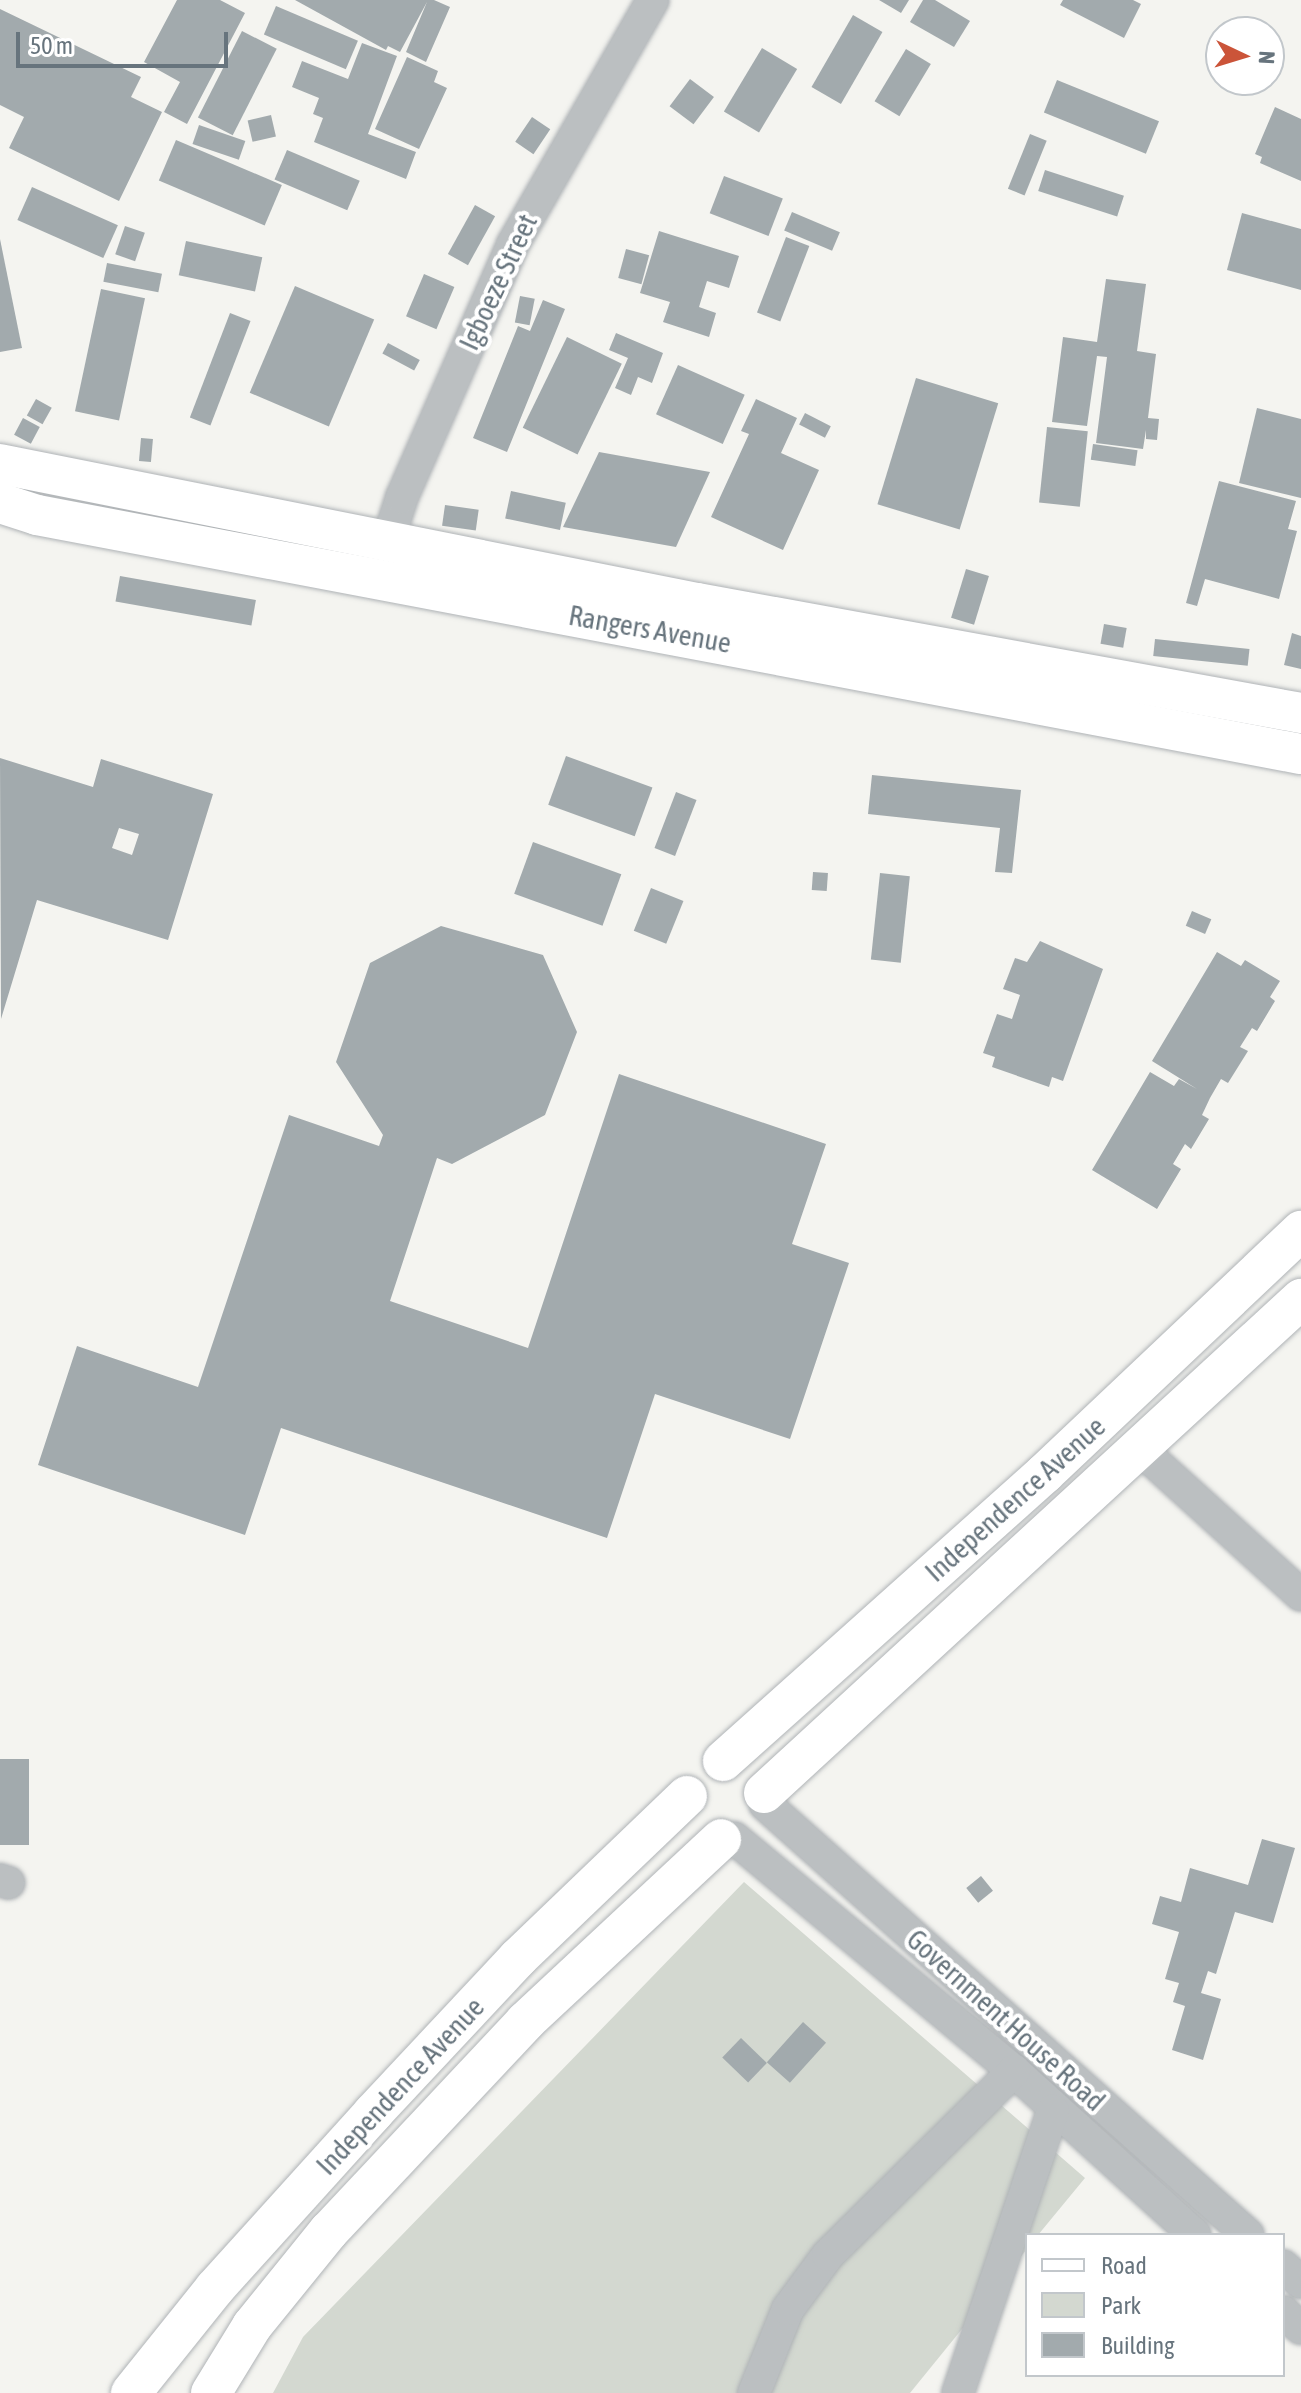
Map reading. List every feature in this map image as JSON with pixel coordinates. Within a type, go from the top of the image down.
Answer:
[{"type":"main road","name":"Rangers Avenue","points":[[0,464],[697,603],[1301,713]]},
{"type":"main road","name":"Rangers Avenue","points":[[0,503],[377,580],[1301,754]]},
{"type":"main road","name":"Independence Avenue","points":[[723,1761],[1044,1474],[1301,1231]]},
{"type":"main road","name":"Independence Avenue","points":[[764,1798],[1301,1299]]},
{"type":"main road","points":[[723,1761],[745,1766],[764,1798],[755,1826],[727,1839],[695,1824],[687,1796],[699,1772],[723,1761]]},
{"type":"main road","name":"Independence Avenue","points":[[131,2393],[215,2288],[373,2113],[518,1958],[687,1796]]},
{"type":"main road","name":"Independence Avenue","points":[[211,2393],[259,2316],[329,2231],[525,2022],[727,1839]]},
{"type":"street","name":"Igboeze Street","points":[[377,580],[387,539],[513,244],[653,0]]},
{"type":"street","points":[[1140,1449],[1301,1595]]},
{"type":"street","name":"Government House Road","points":[[764,1798],[1246,2233]]},
{"type":"street","name":"Government House Road","points":[[727,1839],[1014,2071],[1053,2111],[1193,2233]]},
{"type":"street","points":[[754,2393],[788,2309],[828,2255],[1014,2071]]},
{"type":"street","points":[[958,2393],[1053,2111]]},
{"type":"street","points":[[1285,2268],[1301,2282]]},
{"type":"street","points":[[1285,2314],[1301,2328]]},
{"type":"green space","points":[[744,1882],[1085,2178],[1040,2233],[1025,2233],[1025,2251],[910,2393],[273,2393],[303,2337]]},
{"type":"building","points":[[177,0],[220,0],[245,13],[187,124],[164,112],[180,82],[144,62]]},
{"type":"building","points":[[295,0],[434,0],[450,7],[426,62],[406,52],[427,2],[400,52],[388,46],[386,50]]},
{"type":"building","points":[[879,0],[909,0],[901,13]]},
{"type":"building","points":[[923,0],[935,0],[970,21],[954,47],[910,22]]},
{"type":"building","points":[[1063,0],[1133,0],[1141,4],[1124,38],[1060,5]]},
{"type":"building","points":[[276,6],[358,41],[346,69],[264,35]]},
{"type":"building","points":[[0,9],[141,77],[131,97],[162,112],[119,201],[9,148],[24,117],[0,105]]},
{"type":"building","points":[[853,15],[882,32],[841,104],[812,87]]},
{"type":"building","points":[[242,31],[277,49],[233,135],[198,117]]},
{"type":"building","points":[[362,43],[397,56],[368,134],[416,152],[406,179],[314,142],[323,118],[313,114],[319,98],[292,87],[302,61],[348,79]]},
{"type":"building","points":[[762,48],[797,69],[759,133],[724,111]]},
{"type":"building","points":[[906,49],[931,64],[899,116],[875,101]]},
{"type":"building","points":[[407,57],[438,71],[434,82],[447,88],[419,149],[375,129]]},
{"type":"building","points":[[690,79],[714,97],[693,124],[670,106]]},
{"type":"building","points":[[1057,80],[1159,121],[1146,154],[1044,112]]},
{"type":"building","points":[[1275,107],[1301,119],[1301,181],[1260,163],[1262,157],[1255,154]]},
{"type":"building","points":[[271,115],[276,136],[253,142],[248,120]]},
{"type":"building","points":[[532,117],[550,129],[533,154],[515,142]]},
{"type":"building","points":[[199,125],[245,141],[239,160],[192,144]]},
{"type":"building","points":[[1030,134],[1047,141],[1025,195],[1008,189]]},
{"type":"building","points":[[176,140],[282,185],[265,225],[159,181]]},
{"type":"building","points":[[287,150],[360,181],[347,210],[274,179]]},
{"type":"building","points":[[1045,170],[1124,196],[1117,217],[1038,191]]},
{"type":"building","points":[[724,176],[783,199],[768,236],[710,213]]},
{"type":"building","points":[[32,187],[118,225],[103,258],[17,220]]},
{"type":"building","points":[[475,205],[495,216],[468,265],[448,254]]},
{"type":"building","points":[[792,212],[840,232],[832,251],[784,230]]},
{"type":"building","points":[[1242,213],[1301,229],[1301,290],[1227,270]]},
{"type":"building","points":[[125,226],[145,233],[135,261],[115,254]]},
{"type":"building","points":[[659,231],[739,256],[729,288],[707,281],[699,307],[716,313],[709,337],[663,322],[670,302],[640,293]]},
{"type":"building","points":[[786,237],[809,246],[780,322],[757,313]]},
{"type":"building","points":[[0,239],[22,348],[0,352]]},
{"type":"building","points":[[186,241],[262,257],[255,291],[179,275]]},
{"type":"building","points":[[626,249],[649,255],[641,284],[618,278]]},
{"type":"building","points":[[107,263],[162,274],[158,292],[103,282]]},
{"type":"building","points":[[424,274],[454,287],[436,329],[406,316]]},
{"type":"building","points":[[1106,279],[1146,284],[1137,351],[1156,354],[1148,418],[1159,419],[1157,440],[1146,439],[1146,430],[1143,449],[1096,443],[1107,357],[1097,356],[1087,426],[1052,422],[1063,337],[1097,342]]},
{"type":"building","points":[[295,286],[374,320],[329,426],[250,393]]},
{"type":"building","points":[[101,289],[145,298],[119,421],[75,411]]},
{"type":"building","points":[[520,296],[535,299],[530,325],[515,323]]},
{"type":"building","points":[[543,300],[565,309],[507,452],[473,438],[518,326],[530,331]]},
{"type":"building","points":[[230,313],[251,321],[210,425],[190,418]]},
{"type":"building","points":[[616,333],[663,353],[652,383],[638,377],[631,395],[615,388],[628,358],[609,350]]},
{"type":"building","points":[[567,337],[622,364],[578,455],[523,428]]},
{"type":"building","points":[[388,343],[420,360],[414,370],[382,354]]},
{"type":"building","points":[[678,365],[745,395],[723,444],[656,414]]},
{"type":"building","points":[[916,378],[998,403],[960,529],[877,504]]},
{"type":"building","points":[[36,399],[52,408],[43,424],[27,416]]},
{"type":"building","points":[[756,399],[797,418],[781,453],[819,470],[783,550],[711,517],[749,434],[741,431]]},
{"type":"building","points":[[1257,408],[1301,419],[1301,498],[1239,483]]},
{"type":"building","points":[[805,413],[831,426],[825,438],[799,425]]},
{"type":"building","points":[[23,418],[40,427],[31,444],[14,435]]},
{"type":"building","points":[[1047,427],[1088,431],[1080,507],[1039,503]]},
{"type":"building","points":[[141,438],[153,439],[151,462],[139,461]]},
{"type":"building","points":[[1093,444],[1138,450],[1135,466],[1091,460]]},
{"type":"building","points":[[599,452],[710,472],[676,547],[563,527]]},
{"type":"building","points":[[1219,481],[1296,501],[1288,529],[1297,531],[1279,599],[1205,579],[1197,606],[1186,603]]},
{"type":"building","points":[[511,491],[566,503],[560,530],[505,518]]},
{"type":"building","points":[[445,505],[479,510],[476,531],[442,526]]},
{"type":"building","points":[[966,569],[989,576],[974,625],[951,618]]},
{"type":"building","points":[[120,576],[256,600],[251,626],[115,602]]},
{"type":"building","points":[[1104,624],[1127,628],[1123,648],[1101,644]]},
{"type":"building","points":[[1292,633],[1301,636],[1301,669],[1284,665]]},
{"type":"building","points":[[1155,639],[1249,649],[1248,666],[1153,656]]},
{"type":"building","points":[[566,756],[652,787],[635,836],[548,805]]},
{"type":"building","points":[[0,758],[93,787],[101,759],[213,794],[168,940],[37,900],[1,1019]],"holes":[[[119,828],[139,834],[132,855],[112,848]]]},
{"type":"building","points":[[872,775],[1021,790],[1012,873],[995,872],[1000,828],[868,814]]},
{"type":"building","points":[[676,792],[697,800],[675,856],[654,848]]},
{"type":"building","points":[[533,842],[621,874],[603,926],[514,894]]},
{"type":"building","points":[[813,872],[828,873],[827,891],[812,890]]},
{"type":"building","points":[[880,873],[910,876],[901,963],[871,960]]},
{"type":"building","points":[[651,888],[683,901],[666,944],[634,931]]},
{"type":"building","points":[[1192,911],[1211,919],[1205,934],[1186,926]]},
{"type":"building","points":[[441,926],[543,955],[577,1032],[545,1115],[452,1164],[437,1158],[390,1301],[528,1348],[619,1074],[826,1144],[792,1244],[849,1263],[790,1439],[655,1394],[607,1538],[281,1428],[245,1535],[38,1465],[77,1346],[198,1387],[289,1115],[379,1146],[383,1135],[336,1062],[370,963]]},
{"type":"building","points":[[1040,941],[1103,969],[1063,1081],[1052,1077],[1049,1087],[992,1067],[995,1057],[983,1053],[997,1014],[1012,1019],[1020,995],[1003,989],[1015,958],[1027,962]]},
{"type":"building","points":[[1217,952],[1241,966],[1245,960],[1280,981],[1270,997],[1275,1001],[1257,1031],[1252,1028],[1240,1047],[1248,1051],[1228,1083],[1221,1079],[1210,1098],[1202,1115],[1209,1119],[1191,1149],[1185,1144],[1173,1164],[1181,1169],[1157,1209],[1092,1170],[1150,1072],[1174,1086],[1179,1079],[1197,1089],[1152,1061]]},
{"type":"building","points":[[0,1759],[29,1759],[29,1845],[0,1845]]},
{"type":"building","points":[[1262,1839],[1295,1848],[1273,1923],[1235,1912],[1216,1974],[1208,1971],[1201,1993],[1221,1999],[1203,2060],[1172,2050],[1185,2006],[1173,2002],[1179,1983],[1165,1979],[1179,1932],[1152,1924],[1160,1896],[1181,1902],[1190,1868],[1248,1885]]},
{"type":"building","points":[[981,1876],[993,1891],[978,1903],[966,1888]]},
{"type":"building","points":[[803,2022],[826,2043],[790,2083],[767,2062]]},
{"type":"building","points":[[741,2038],[767,2063],[748,2082],[722,2057]]}]
